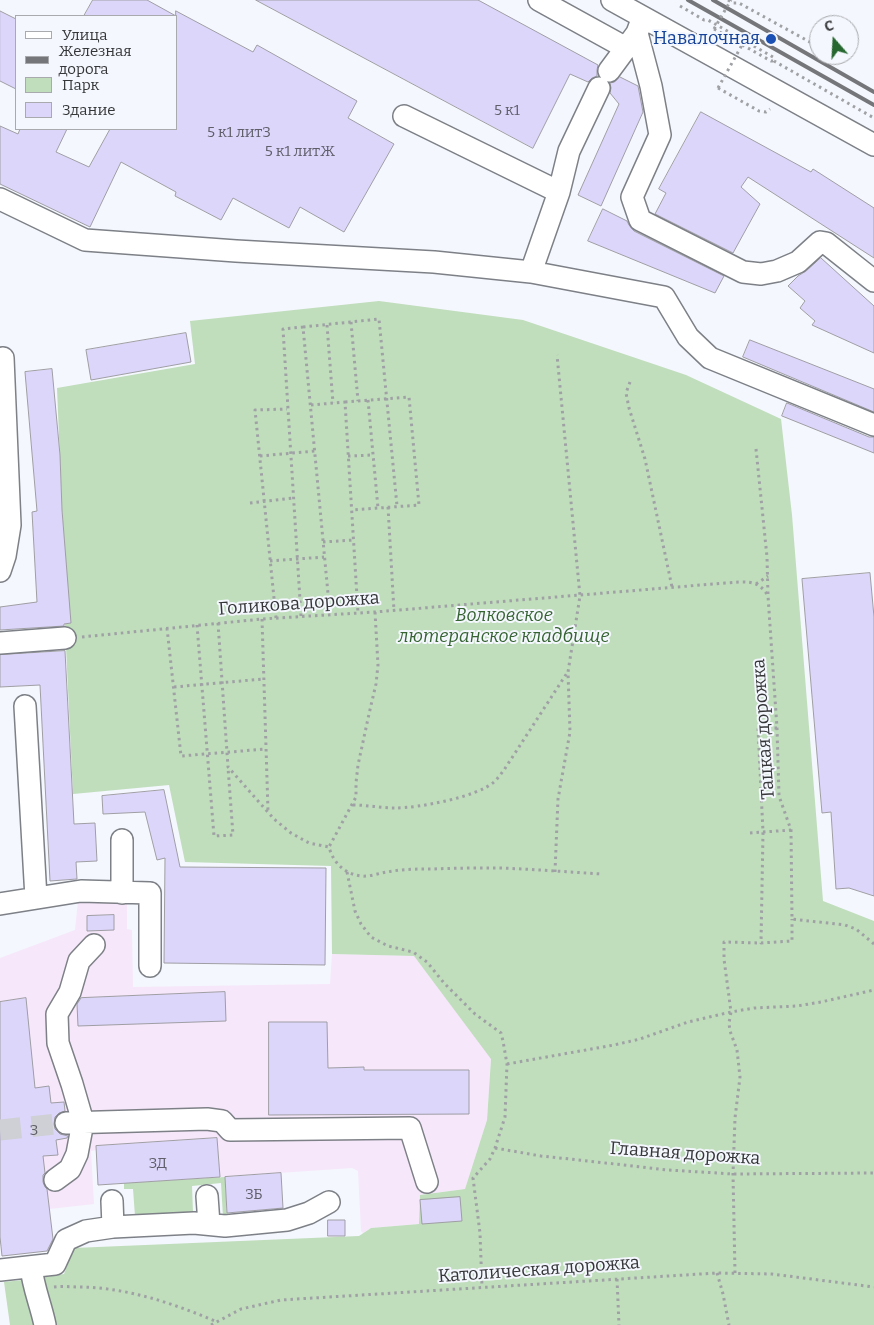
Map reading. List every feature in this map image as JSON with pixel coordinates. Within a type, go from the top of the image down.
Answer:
[{"type":"street","points":[[539,0],[635,33],[874,145]]},
{"type":"street","points":[[612,0],[635,33],[651,86],[660,135],[632,197],[640,220],[743,272],[761,274],[777,272],[798,262],[820,242],[826,243],[874,280]]},
{"type":"street","points":[[531,272],[559,192],[569,152],[604,79],[635,33]]},
{"type":"street","points":[[404,116],[559,192]]},
{"type":"street","points":[[0,198],[85,240],[434,262],[531,272],[664,297],[688,337],[710,358],[874,425]]},
{"type":"street","points":[[0,571],[5,556],[10,525],[3,358]]},
{"type":"street","points":[[0,644],[65,638]]},
{"type":"street","points":[[25,706],[36,898]]},
{"type":"street","points":[[122,840],[122,893]]},
{"type":"street","points":[[0,904],[81,891],[150,893],[150,966]]},
{"type":"street","points":[[55,1180],[70,1169],[77,1154],[72,1084],[58,1043],[57,1014],[70,992],[79,961],[94,945]]},
{"type":"street","points":[[74,1122],[207,1120],[222,1121],[230,1130],[410,1128],[427,1182]]},
{"type":"street","points":[[207,1196],[209,1224]]},
{"type":"street","points":[[112,1201],[113,1227]]},
{"type":"street","points":[[0,1270],[55,1264],[66,1240],[86,1231],[113,1227],[194,1223],[225,1226],[287,1220],[309,1213],[328,1202]]},
{"type":"street","points":[[31,1267],[32,1279],[45,1325]]},
{"type":"path","points":[[809,41],[739,2],[733,3],[729,0],[714,29],[874,118]]},
{"type":"path","points":[[680,6],[773,57],[772,61]]},
{"type":"path","points":[[742,45],[718,88],[759,111],[766,112],[773,107]]},
{"type":"path","points":[[301,616],[283,329],[379,319],[397,506]]},
{"type":"path","points":[[351,322],[358,401]]},
{"type":"path","points":[[327,325],[333,403]]},
{"type":"path","points":[[304,327],[330,615]]},
{"type":"path","points":[[554,872],[558,799],[570,732],[568,672],[580,596],[558,355]]},
{"type":"path","points":[[630,382],[626,393],[628,408],[644,459],[672,588]]},
{"type":"path","points":[[311,405],[409,397],[419,505],[352,510]]},
{"type":"path","points":[[368,400],[378,508]]},
{"type":"path","points":[[345,402],[358,613]]},
{"type":"path","points":[[276,618],[255,410],[287,408]]},
{"type":"path","name":"Тацкая дорожка","points":[[756,449],[768,576],[779,796],[791,830],[792,918],[792,941],[761,943]]},
{"type":"path","points":[[260,456],[315,451]]},
{"type":"path","points":[[348,456],[373,455]]},
{"type":"path","points":[[250,503],[293,498]]},
{"type":"path","points":[[388,507],[394,611]]},
{"type":"path","points":[[323,542],[354,540]]},
{"type":"path","points":[[270,561],[325,557]]},
{"type":"path","points":[[768,576],[756,584],[764,589],[768,596]]},
{"type":"path","name":"Голикова дорожка","points":[[65,638],[262,619],[394,611],[725,582],[756,584]]},
{"type":"path","points":[[375,612],[378,665],[376,684],[358,765],[356,797],[329,847],[331,855],[337,864],[347,871],[360,876],[387,872],[500,868],[602,874]]},
{"type":"path","points":[[262,619],[268,812]]},
{"type":"path","points":[[197,626],[214,836],[233,835],[218,623]]},
{"type":"path","points":[[168,628],[181,756],[266,749]]},
{"type":"path","points":[[353,805],[396,808],[468,795],[488,786],[504,770],[568,672]]},
{"type":"path","points":[[174,687],[263,679]]},
{"type":"path","points":[[734,1273],[733,1174],[735,1118],[740,1077],[737,1050],[729,1023],[731,1012],[724,959],[724,942],[761,943],[763,832],[758,728],[777,728]]},
{"type":"path","points":[[228,767],[274,819],[291,833],[309,843],[329,847]]},
{"type":"path","points":[[750,833],[791,830]]},
{"type":"path","points":[[347,871],[355,911],[361,924],[371,937],[388,946],[413,952],[427,962],[444,983],[475,1014],[501,1033],[507,1064],[505,1117],[490,1159],[473,1178],[480,1233],[482,1287]]},
{"type":"path","points":[[792,918],[845,925],[856,930],[874,944]]},
{"type":"path","points":[[507,1064],[640,1039],[688,1022],[731,1012],[754,1008],[797,1006],[874,990]]},
{"type":"path","name":"Главная дорожка","points":[[495,1148],[541,1156],[668,1170],[733,1174],[874,1173]]},
{"type":"path","points":[[717,1273],[729,1325]]},
{"type":"path","name":"Католическая дорожка","points":[[211,1325],[240,1309],[281,1300],[618,1278],[717,1273],[772,1274],[874,1287]]},
{"type":"path","points":[[618,1278],[619,1325]]},
{"type":"path","points":[[36,1290],[60,1286],[120,1291],[148,1297],[193,1312],[215,1322]]},
{"type":"shaded area","points":[[78,901],[127,902],[127,929],[132,930],[133,987],[330,984],[332,954],[414,956],[491,1058],[487,1120],[465,1189],[420,1195],[419,1224],[371,1228],[363,1233],[361,1231],[358,1171],[352,1168],[220,1177],[217,1138],[96,1146],[96,1150],[91,1151],[94,1204],[49,1209],[54,1250],[2,1256],[0,1237],[0,958],[75,930]]},
{"type":"green space","name":"Волковское лютеранское кладбище","points":[[379,301],[523,320],[686,375],[781,419],[792,515],[823,901],[874,921],[874,1325],[10,1325],[4,1282],[64,1274],[74,1248],[359,1236],[371,1228],[419,1224],[420,1195],[465,1189],[487,1120],[491,1059],[414,956],[332,954],[331,866],[185,862],[169,785],[73,794],[65,626],[65,624],[70,623],[62,510],[57,388],[195,364],[190,321]]},
{"type":"green space","points":[[225,1177],[227,1216],[223,1217],[221,1183],[192,1186],[193,1213],[135,1216],[133,1189],[124,1189],[124,1183]]},
{"type":"building","points":[[93,0],[147,0],[174,15],[85,15]]},
{"type":"building","points":[[256,0],[478,0],[598,65],[597,76],[588,82],[570,74],[533,148]]},
{"type":"building","points":[[0,11],[15,18],[15,88],[0,81]]},
{"type":"building","points":[[176,11],[253,52],[257,45],[357,101],[348,118],[394,144],[344,232],[300,207],[289,228],[233,198],[221,220],[175,196],[176,192],[121,162],[90,227],[0,184],[0,126],[18,134],[20,130],[67,130],[56,152],[89,167],[109,130],[178,130],[178,15],[176,15]]},
{"type":"building","points":[[620,77],[638,86],[643,112],[601,206],[578,195],[619,104],[610,93],[610,83]]},
{"type":"building","points":[[701,112],[811,172],[813,169],[874,208],[874,258],[748,177],[741,187],[760,204],[733,253],[655,214],[666,193],[659,189]]},
{"type":"building","points":[[603,209],[627,221],[634,231],[724,276],[715,293],[588,241]]},
{"type":"building","points":[[821,258],[874,306],[874,353],[812,325],[815,321],[800,308],[805,301],[788,286]]},
{"type":"building","points":[[186,333],[191,362],[91,380],[86,350]]},
{"type":"building","points":[[750,340],[874,389],[874,412],[743,357]]},
{"type":"building","points":[[52,369],[60,455],[62,510],[71,623],[64,624],[64,626],[0,630],[0,607],[37,602],[32,512],[37,511],[25,372]]},
{"type":"building","points":[[787,403],[869,437],[874,437],[874,453],[782,416]]},
{"type":"building","points":[[870,573],[874,617],[874,896],[849,888],[836,889],[831,812],[822,813],[802,579]]},
{"type":"building","points":[[65,651],[74,824],[95,823],[97,861],[76,862],[77,879],[50,881],[40,685],[0,687],[0,655]]},
{"type":"building","points":[[164,790],[180,867],[326,868],[325,965],[164,963],[165,858],[157,860],[145,812],[103,814],[102,796]]},
{"type":"building","points":[[114,915],[114,930],[87,931],[87,916]]},
{"type":"building","points":[[225,992],[226,1021],[78,1026],[77,1004],[81,998]]},
{"type":"building","points":[[26,998],[35,1088],[49,1086],[51,1103],[64,1102],[65,1111],[55,1117],[54,1124],[55,1129],[60,1134],[68,1136],[67,1138],[56,1140],[58,1155],[43,1156],[45,1173],[43,1175],[43,1182],[47,1189],[53,1239],[47,1251],[2,1256],[0,1237],[0,1002]]},
{"type":"building","points":[[269,1022],[327,1022],[328,1068],[364,1067],[364,1070],[469,1070],[469,1114],[269,1115]]},
{"type":"building","points":[[217,1138],[220,1177],[98,1185],[96,1146]]},
{"type":"building","points":[[281,1173],[283,1208],[227,1213],[225,1177]]},
{"type":"building","points":[[460,1197],[462,1221],[422,1224],[420,1200]]},
{"type":"building","points":[[328,1220],[345,1220],[345,1236],[328,1236]]},
{"type":"tunnel","points":[[0,1130],[66,1123]]},
{"type":"railway","points":[[688,0],[874,105]]},
{"type":"railway","points":[[713,0],[874,92]]},
{"type":"place","name":"Навалочная","points":[[771,39]]}]
